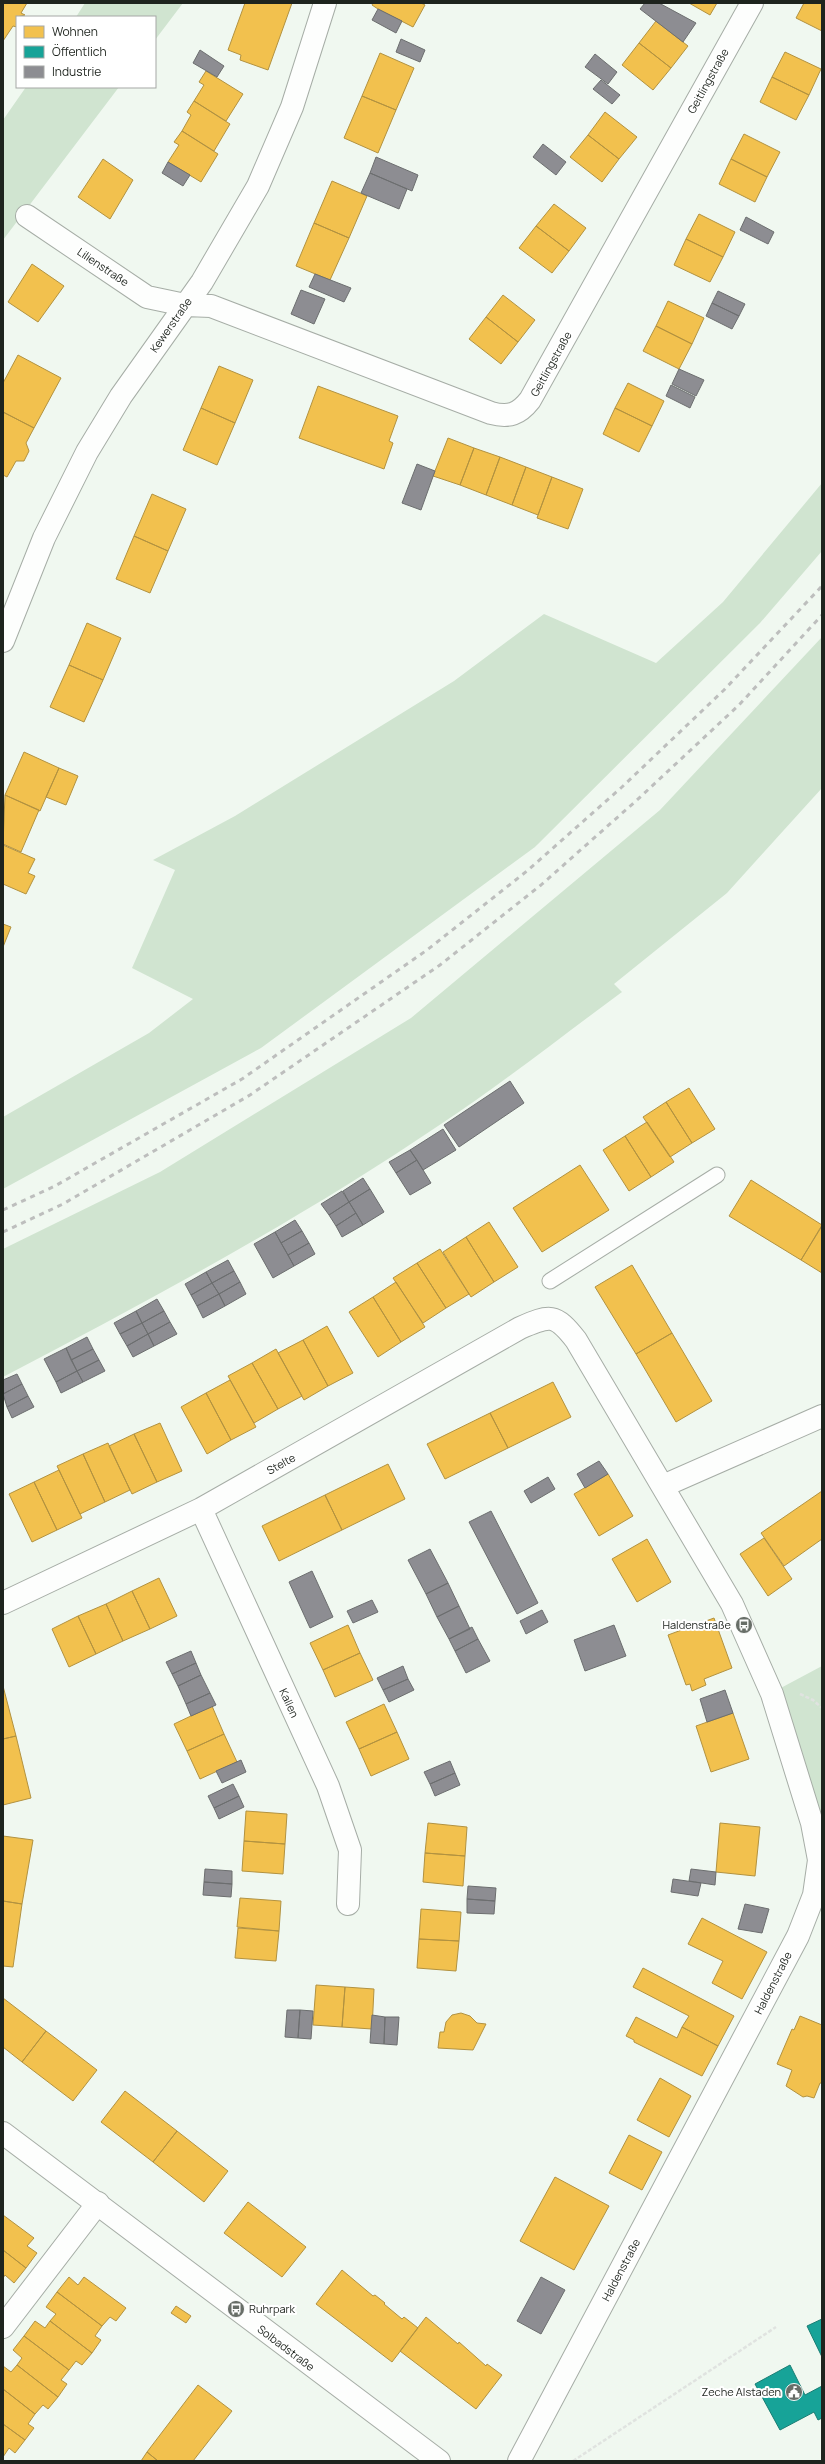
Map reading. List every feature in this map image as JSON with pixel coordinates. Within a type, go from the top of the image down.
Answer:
[{"type":"street","name":"Kewerstraße","points":[[3,641],[44,538],[87,452],[121,396],[202,282],[238,222],[276,149],[292,107],[325,3]]},
{"type":"street","name":"Geitlingstraße","points":[[185,305],[211,306],[491,413],[513,415],[522,410],[530,400],[752,3]]},
{"type":"street","name":"Lilienstraße","points":[[26,216],[147,296],[185,305]]},
{"type":"street","name":"Haldenstraße","points":[[519,2461],[783,1964],[807,1914],[816,1882],[819,1860],[812,1823],[772,1694],[735,1609],[576,1340],[561,1321],[554,1318]]},
{"type":"street","name":"Stelte","points":[[3,1603],[201,1508],[520,1328],[539,1320],[554,1318]]},
{"type":"street","points":[[663,1486],[822,1416]]},
{"type":"street","name":"Kallen","points":[[201,1508],[328,1786],[350,1850],[348,1904]]},
{"type":"street","name":"Solbadstraße","points":[[3,2133],[98,2203],[319,2373],[439,2461]]},
{"type":"street","points":[[3,2327],[98,2203]]},
{"type":"lane","points":[[550,1281],[717,1176]]},
{"type":"path","points":[[573,2461],[776,2328]]},
{"type":"green space","points":[[85,3],[183,3],[156,39],[156,16],[77,16]]},
{"type":"green space","points":[[25,88],[118,88],[3,240],[3,120]]},
{"type":"green space","points":[[822,483],[822,551],[760,623],[535,847],[261,1048],[3,1189],[3,1117],[149,1033],[193,999],[132,968],[175,870],[153,860],[235,816],[454,681],[544,614],[656,663],[723,602]]},
{"type":"green space","points":[[822,637],[822,788],[727,893],[614,984],[622,992],[510,1076],[388,1159],[334,1193],[170,1288],[3,1377],[3,1249],[160,1172],[411,1018],[660,810]]},
{"type":"green space","points":[[822,1666],[822,1858],[777,1690]]},
{"type":"building: Wohnen","points":[[3,3],[27,3],[21,13],[25,15],[16,16],[16,27],[13,26],[3,41]]},
{"type":"building: Wohnen","points":[[245,3],[292,3],[268,70],[240,60],[241,55],[228,50]]},
{"type":"building: Wohnen","points":[[373,3],[421,3],[425,5],[413,27],[378,9],[372,5]]},
{"type":"building: Wohnen","points":[[689,3],[717,3],[710,15]]},
{"type":"building: Wohnen","points":[[804,3],[822,3],[822,31],[796,18]]},
{"type":"building: Wohnen","points":[[656,21],[688,46],[671,68],[639,43]]},
{"type":"building: Wohnen","points":[[639,43],[671,68],[653,90],[622,65]]},
{"type":"building: Wohnen","points":[[785,52],[821,69],[809,95],[772,77]]},
{"type":"building: Wohnen","points":[[380,53],[414,68],[396,110],[362,96]]},
{"type":"building: Wohnen","points":[[206,71],[243,94],[226,121],[194,101],[204,85],[199,82]]},
{"type":"building: Wohnen","points":[[772,77],[809,95],[796,120],[760,102]]},
{"type":"building: Wohnen","points":[[362,96],[396,110],[378,153],[344,138]]},
{"type":"building: Wohnen","points":[[194,101],[230,124],[214,151],[182,131],[191,115],[187,112]]},
{"type":"building: Wohnen","points":[[605,112],[637,137],[619,159],[588,135]]},
{"type":"building: Wohnen","points":[[182,131],[218,154],[201,182],[168,162],[179,145],[174,142]]},
{"type":"building: Wohnen","points":[[744,134],[780,152],[767,177],[731,159]]},
{"type":"building: Wohnen","points":[[588,135],[619,159],[602,182],[570,157]]},
{"type":"building: Wohnen","points":[[103,159],[133,180],[110,219],[78,197]]},
{"type":"building: Wohnen","points":[[731,159],[767,177],[755,202],[719,184]]},
{"type":"building: Wohnen","points":[[332,181],[367,196],[349,238],[314,223]]},
{"type":"building: Wohnen","points":[[554,204],[586,228],[569,251],[536,226]]},
{"type":"building: Wohnen","points":[[699,214],[735,232],[723,257],[686,239]]},
{"type":"building: Wohnen","points":[[314,223],[349,238],[330,280],[296,266]]},
{"type":"building: Wohnen","points":[[536,226],[569,251],[552,273],[519,248]]},
{"type":"building: Wohnen","points":[[686,239],[723,257],[710,282],[674,265]]},
{"type":"building: Wohnen","points":[[32,264],[64,286],[38,322],[8,302]]},
{"type":"building: Wohnen","points":[[503,295],[535,320],[518,342],[486,317]]},
{"type":"building: Wohnen","points":[[668,301],[704,318],[692,344],[656,326]]},
{"type":"building: Wohnen","points":[[486,317],[518,342],[501,364],[469,339]]},
{"type":"building: Wohnen","points":[[656,326],[692,344],[679,369],[643,351]]},
{"type":"building: Wohnen","points":[[18,355],[61,378],[34,428],[3,412],[3,383]]},
{"type":"building: Wohnen","points":[[219,366],[253,380],[235,423],[201,408]]},
{"type":"building: Wohnen","points":[[628,383],[664,401],[652,426],[615,408]]},
{"type":"building: Wohnen","points":[[318,386],[398,416],[389,441],[393,443],[384,469],[299,438]]},
{"type":"building: Wohnen","points":[[201,408],[235,423],[217,465],[183,450]]},
{"type":"building: Wohnen","points":[[615,408],[652,426],[639,452],[603,434]]},
{"type":"building: Wohnen","points":[[3,412],[34,428],[26,443],[29,451],[24,461],[16,461],[7,477],[3,475]]},
{"type":"building: Wohnen","points":[[448,438],[474,448],[460,485],[433,476]]},
{"type":"building: Wohnen","points":[[474,448],[500,457],[486,495],[460,485]]},
{"type":"building: Wohnen","points":[[500,457],[526,467],[512,505],[486,495]]},
{"type":"building: Wohnen","points":[[526,467],[552,477],[538,515],[512,505]]},
{"type":"building: Wohnen","points":[[552,477],[583,489],[568,529],[537,518]]},
{"type":"building: Wohnen","points":[[152,494],[186,509],[168,551],[134,536]]},
{"type":"building: Wohnen","points":[[134,536],[168,551],[150,593],[116,579]]},
{"type":"building: Wohnen","points":[[87,623],[121,638],[103,680],[69,665]]},
{"type":"building: Wohnen","points":[[69,665],[103,680],[84,722],[50,707]]},
{"type":"building: Wohnen","points":[[24,752],[59,768],[40,811],[5,795]]},
{"type":"building: Wohnen","points":[[59,768],[78,776],[66,805],[46,797]]},
{"type":"building: Wohnen","points":[[5,795],[39,810],[21,852],[3,844]]},
{"type":"building: Wohnen","points":[[3,845],[35,859],[28,873],[35,876],[26,894],[3,884]]},
{"type":"building: Wohnen","points":[[3,924],[11,927],[3,947]]},
{"type":"building: Wohnen","points":[[689,1088],[715,1129],[692,1143],[666,1102]]},
{"type":"building: Wohnen","points":[[666,1102],[692,1143],[670,1157],[643,1117]]},
{"type":"building: Wohnen","points":[[647,1122],[674,1162],[651,1177],[625,1136]]},
{"type":"building: Wohnen","points":[[625,1136],[651,1177],[629,1191],[603,1150]]},
{"type":"building: Wohnen","points":[[580,1165],[609,1210],[542,1252],[513,1208]]},
{"type":"building: Wohnen","points":[[751,1180],[822,1225],[801,1260],[729,1216]]},
{"type":"building: Wohnen","points":[[489,1222],[518,1267],[494,1282],[466,1237]]},
{"type":"building: Wohnen","points":[[822,1226],[822,1273],[801,1260]]},
{"type":"building: Wohnen","points":[[466,1237],[494,1282],[471,1297],[443,1252]]},
{"type":"building: Wohnen","points":[[440,1249],[469,1294],[446,1308],[417,1263]]},
{"type":"building: Wohnen","points":[[417,1263],[446,1308],[423,1323],[393,1278]]},
{"type":"building: Wohnen","points":[[632,1265],[672,1333],[636,1354],[595,1287]]},
{"type":"building: Wohnen","points":[[396,1282],[425,1327],[401,1342],[373,1297]]},
{"type":"building: Wohnen","points":[[373,1297],[401,1342],[378,1357],[349,1312]]},
{"type":"building: Wohnen","points":[[327,1326],[353,1373],[328,1386],[303,1340]]},
{"type":"building: Wohnen","points":[[672,1333],[712,1401],[676,1422],[636,1354]]},
{"type":"building: Wohnen","points":[[303,1340],[328,1386],[304,1400],[278,1353]]},
{"type":"building: Wohnen","points":[[276,1349],[302,1396],[278,1409],[252,1363]]},
{"type":"building: Wohnen","points":[[252,1363],[278,1409],[254,1423],[228,1376]]},
{"type":"building: Wohnen","points":[[230,1380],[256,1427],[231,1440],[206,1393]]},
{"type":"building: Wohnen","points":[[553,1382],[571,1417],[508,1448],[490,1413]]},
{"type":"building: Wohnen","points":[[206,1393],[231,1440],[207,1454],[181,1407]]},
{"type":"building: Wohnen","points":[[490,1413],[508,1448],[445,1479],[427,1444]]},
{"type":"building: Wohnen","points":[[160,1423],[182,1471],[157,1482],[134,1434]]},
{"type":"building: Wohnen","points":[[134,1434],[157,1482],[132,1494],[109,1446]]},
{"type":"building: Wohnen","points":[[108,1443],[130,1490],[105,1502],[83,1454]]},
{"type":"building: Wohnen","points":[[83,1454],[105,1502],[80,1514],[57,1466]]},
{"type":"building: Wohnen","points":[[388,1464],[405,1499],[342,1530],[325,1495]]},
{"type":"building: Wohnen","points":[[59,1470],[82,1518],[57,1530],[34,1482]]},
{"type":"building: Wohnen","points":[[608,1474],[633,1516],[599,1536],[574,1494]]},
{"type":"building: Wohnen","points":[[34,1482],[57,1530],[32,1542],[9,1494]]},
{"type":"building: Wohnen","points":[[822,1491],[822,1539],[784,1566],[761,1533]]},
{"type":"building: Wohnen","points":[[325,1495],[342,1530],[279,1561],[262,1526]]},
{"type":"building: Wohnen","points":[[764,1538],[792,1579],[768,1596],[740,1554]]},
{"type":"building: Wohnen","points":[[647,1539],[671,1582],[637,1602],[612,1559]]},
{"type":"building: Wohnen","points":[[159,1578],[177,1616],[150,1629],[132,1591]]},
{"type":"building: Wohnen","points":[[132,1591],[150,1629],[123,1641],[106,1604]]},
{"type":"building: Wohnen","points":[[106,1604],[123,1641],[96,1654],[78,1616]]},
{"type":"building: Wohnen","points":[[78,1616],[96,1654],[69,1667],[52,1629]]},
{"type":"building: Wohnen","points":[[714,1618],[732,1668],[704,1679],[706,1685],[692,1691],[690,1684],[686,1685],[668,1635]]},
{"type":"building: Wohnen","points":[[348,1625],[360,1653],[323,1670],[310,1643]]},
{"type":"building: Wohnen","points":[[360,1653],[373,1680],[335,1697],[323,1670]]},
{"type":"building: Wohnen","points":[[3,1686],[16,1736],[3,1739]]},
{"type":"building: Wohnen","points":[[384,1704],[397,1732],[359,1749],[346,1722]]},
{"type":"building: Wohnen","points":[[212,1706],[224,1734],[187,1751],[174,1724]]},
{"type":"building: Wohnen","points":[[733,1713],[749,1759],[711,1772],[696,1726]]},
{"type":"building: Wohnen","points":[[397,1732],[409,1759],[371,1776],[359,1749]]},
{"type":"building: Wohnen","points":[[224,1734],[237,1762],[200,1779],[187,1751]]},
{"type":"building: Wohnen","points":[[16,1736],[31,1798],[3,1805],[3,1739]]},
{"type":"building: Wohnen","points":[[246,1811],[287,1814],[285,1844],[244,1841]]},
{"type":"building: Wohnen","points":[[428,1823],[467,1827],[465,1856],[425,1853]]},
{"type":"building: Wohnen","points":[[720,1823],[760,1827],[755,1876],[716,1872]]},
{"type":"building: Wohnen","points":[[3,1836],[33,1840],[22,1904],[3,1901]]},
{"type":"building: Wohnen","points":[[244,1841],[285,1844],[283,1874],[242,1871]]},
{"type":"building: Wohnen","points":[[425,1853],[465,1856],[463,1886],[423,1882]]},
{"type":"building: Wohnen","points":[[240,1898],[281,1901],[279,1931],[237,1927]]},
{"type":"building: Wohnen","points":[[3,1901],[22,1904],[13,1967],[3,1966]]},
{"type":"building: Wohnen","points":[[421,1909],[461,1912],[459,1941],[419,1939]]},
{"type":"building: Wohnen","points":[[702,1918],[767,1952],[742,1999],[712,1983],[723,1961],[688,1944]]},
{"type":"building: Wohnen","points":[[238,1928],[279,1931],[276,1961],[235,1958]]},
{"type":"building: Wohnen","points":[[419,1939],[459,1941],[456,1971],[417,1968]]},
{"type":"building: Wohnen","points":[[643,1968],[734,2016],[718,2046],[682,2027],[689,2016],[633,1987]]},
{"type":"building: Wohnen","points":[[316,1985],[345,1987],[342,2027],[313,2025]]},
{"type":"building: Wohnen","points":[[345,1987],[374,1989],[372,2029],[342,2027]]},
{"type":"building: Wohnen","points":[[3,1998],[46,2031],[22,2062],[3,2047]]},
{"type":"building: Wohnen","points":[[461,2013],[470,2016],[477,2023],[486,2024],[473,2050],[438,2048],[440,2032],[444,2032],[446,2022],[452,2015]]},
{"type":"building: Wohnen","points":[[800,2016],[822,2025],[822,2083],[820,2083],[814,2098],[807,2096],[803,2097],[786,2086],[792,2070],[777,2064],[792,2029],[794,2030]]},
{"type":"building: Wohnen","points":[[636,2017],[677,2038],[682,2027],[718,2046],[702,2076],[634,2042],[634,2040],[626,2036]]},
{"type":"building: Wohnen","points":[[46,2031],[97,2070],[73,2101],[22,2062]]},
{"type":"building: Wohnen","points":[[660,2078],[691,2096],[669,2137],[637,2120]]},
{"type":"building: Wohnen","points":[[125,2091],[177,2131],[153,2162],[101,2122]]},
{"type":"building: Wohnen","points":[[177,2131],[228,2171],[204,2202],[153,2162]]},
{"type":"building: Wohnen","points":[[629,2135],[662,2152],[642,2190],[609,2173]]},
{"type":"building: Wohnen","points":[[555,2177],[609,2206],[574,2270],[520,2241]]},
{"type":"building: Wohnen","points":[[248,2202],[306,2247],[282,2277],[224,2233]]},
{"type":"building: Wohnen","points":[[3,2215],[34,2238],[27,2246],[37,2253],[26,2268],[3,2250]]},
{"type":"building: Wohnen","points":[[3,2250],[26,2268],[14,2283],[5,2275],[3,2278]]},
{"type":"building: Wohnen","points":[[342,2270],[373,2296],[375,2295],[385,2303],[384,2304],[402,2319],[404,2317],[418,2328],[392,2362],[316,2304]]},
{"type":"building: Wohnen","points":[[69,2277],[78,2285],[84,2277],[126,2308],[116,2321],[110,2317],[102,2326],[57,2292]]},
{"type":"building: Wohnen","points":[[57,2292],[102,2326],[95,2336],[101,2340],[92,2353],[50,2321],[56,2314],[46,2307]]},
{"type":"building: Wohnen","points":[[176,2306],[191,2316],[186,2323],[171,2313]]},
{"type":"building: Wohnen","points":[[426,2317],[458,2344],[459,2342],[486,2366],[487,2364],[502,2375],[476,2409],[400,2351]]},
{"type":"building: Wohnen","points":[[35,2321],[45,2328],[50,2321],[92,2353],[82,2365],[76,2361],[69,2370],[24,2336]]},
{"type":"building: Wohnen","points":[[24,2336],[69,2370],[61,2380],[67,2384],[58,2397],[17,2365],[22,2358],[13,2350]]},
{"type":"building: Wohnen","points":[[17,2365],[58,2397],[48,2409],[43,2405],[35,2414],[3,2389],[3,2366],[11,2372]]},
{"type":"building: Wohnen","points":[[198,2385],[232,2411],[193,2461],[158,2461],[147,2452]]},
{"type":"building: Wohnen","points":[[3,2389],[35,2414],[28,2424],[34,2428],[25,2440],[3,2424]]},
{"type":"building: Wohnen","points":[[3,2424],[25,2440],[15,2453],[9,2448],[3,2457]]},
{"type":"building: Wohnen","points":[[147,2452],[158,2461],[141,2461]]},
{"type":"building: Öffentlich","points":[[822,2319],[822,2357],[807,2326]]},
{"type":"building: Öffentlich","points":[[790,2365],[805,2395],[822,2386],[822,2418],[818,2420],[814,2412],[780,2430],[755,2384]]},
{"type":"building: Industrie","points":[[645,3],[659,3],[696,23],[683,42],[640,9]]},
{"type":"building: Industrie","points":[[378,9],[402,21],[396,33],[372,20]]},
{"type":"building: Industrie","points":[[401,39],[425,50],[420,62],[396,52]]},
{"type":"building: Industrie","points":[[200,50],[224,66],[217,77],[193,63]]},
{"type":"building: Industrie","points":[[595,54],[617,72],[608,84],[585,67]]},
{"type":"building: Industrie","points":[[601,80],[620,95],[612,104],[593,89]]},
{"type":"building: Industrie","points":[[543,144],[566,162],[556,175],[533,157]]},
{"type":"building: Industrie","points":[[376,157],[418,175],[412,191],[370,173]]},
{"type":"building: Industrie","points":[[168,162],[190,175],[183,186],[162,173]]},
{"type":"building: Industrie","points":[[370,173],[407,189],[399,209],[361,193]]},
{"type":"building: Industrie","points":[[746,217],[774,232],[768,244],[740,230]]},
{"type":"building: Industrie","points":[[315,274],[351,288],[344,302],[309,287]]},
{"type":"building: Industrie","points":[[301,290],[325,299],[314,324],[291,314]]},
{"type":"building: Industrie","points":[[718,291],[745,304],[739,316],[712,303]]},
{"type":"building: Industrie","points":[[712,303],[739,316],[732,329],[706,316]]},
{"type":"building: Industrie","points":[[679,369],[704,380],[696,396],[672,384]]},
{"type":"building: Industrie","points":[[671,385],[695,397],[690,408],[666,396]]},
{"type":"building: Industrie","points":[[417,464],[435,471],[421,510],[402,503]]},
{"type":"building: Industrie","points":[[510,1081],[524,1103],[459,1147],[444,1125]]},
{"type":"building: Industrie","points":[[443,1129],[456,1150],[423,1170],[410,1150]]},
{"type":"building: Industrie","points":[[410,1150],[417,1160],[396,1173],[389,1162]]},
{"type":"building: Industrie","points":[[417,1160],[431,1183],[410,1195],[396,1173]]},
{"type":"building: Industrie","points":[[363,1178],[370,1189],[349,1202],[343,1191]]},
{"type":"building: Industrie","points":[[370,1189],[384,1212],[363,1225],[349,1202]]},
{"type":"building: Industrie","points":[[342,1191],[349,1202],[329,1215],[321,1204]]},
{"type":"building: Industrie","points":[[349,1202],[356,1213],[336,1226],[329,1215]]},
{"type":"building: Industrie","points":[[356,1213],[363,1225],[342,1237],[336,1226]]},
{"type":"building: Industrie","points":[[295,1220],[302,1231],[281,1243],[275,1232]]},
{"type":"building: Industrie","points":[[302,1231],[309,1243],[288,1255],[281,1243]]},
{"type":"building: Industrie","points":[[275,1232],[294,1266],[273,1278],[254,1244]]},
{"type":"building: Industrie","points":[[309,1243],[315,1254],[294,1266],[288,1255]]},
{"type":"building: Industrie","points":[[228,1260],[234,1271],[212,1283],[206,1272]]},
{"type":"building: Industrie","points":[[234,1271],[240,1282],[219,1294],[212,1283]]},
{"type":"building: Industrie","points":[[206,1272],[212,1283],[191,1295],[185,1284]]},
{"type":"building: Industrie","points":[[240,1282],[246,1294],[225,1306],[219,1294]]},
{"type":"building: Industrie","points":[[212,1283],[219,1294],[197,1306],[191,1295]]},
{"type":"building: Industrie","points":[[219,1294],[225,1306],[203,1318],[197,1306]]},
{"type":"building: Industrie","points":[[157,1299],[164,1311],[142,1323],[136,1311]]},
{"type":"building: Industrie","points":[[136,1311],[142,1323],[120,1334],[114,1323]]},
{"type":"building: Industrie","points":[[164,1311],[170,1322],[148,1334],[142,1323]]},
{"type":"building: Industrie","points":[[170,1322],[177,1334],[154,1346],[148,1334]]},
{"type":"building: Industrie","points":[[142,1323],[148,1334],[127,1346],[120,1334]]},
{"type":"building: Industrie","points":[[148,1334],[154,1346],[133,1357],[127,1346]]},
{"type":"building: Industrie","points":[[87,1337],[93,1349],[71,1360],[66,1348]]},
{"type":"building: Industrie","points":[[66,1348],[77,1371],[56,1382],[44,1359]]},
{"type":"building: Industrie","points":[[93,1349],[99,1360],[77,1371],[71,1360]]},
{"type":"building: Industrie","points":[[99,1360],[105,1371],[83,1382],[77,1371]]},
{"type":"building: Industrie","points":[[77,1371],[83,1382],[61,1393],[56,1382]]},
{"type":"building: Industrie","points":[[17,1374],[22,1384],[3,1394],[3,1380]]},
{"type":"building: Industrie","points":[[22,1384],[28,1396],[7,1407],[3,1394]]},
{"type":"building: Industrie","points":[[28,1396],[34,1407],[12,1418],[7,1407]]},
{"type":"building: Industrie","points":[[599,1461],[608,1474],[585,1488],[577,1474]]},
{"type":"building: Industrie","points":[[548,1477],[555,1489],[531,1503],[524,1491]]},
{"type":"building: Industrie","points":[[491,1511],[538,1603],[517,1614],[469,1522]]},
{"type":"building: Industrie","points":[[430,1549],[448,1583],[426,1594],[408,1560]]},
{"type":"building: Industrie","points":[[312,1571],[333,1617],[310,1628],[289,1582]]},
{"type":"building: Industrie","points":[[448,1583],[459,1606],[437,1617],[426,1594]]},
{"type":"building: Industrie","points":[[372,1600],[378,1612],[353,1623],[347,1611]]},
{"type":"building: Industrie","points":[[459,1606],[470,1629],[449,1639],[437,1617]]},
{"type":"building: Industrie","points":[[542,1610],[548,1622],[526,1634],[520,1621]]},
{"type":"building: Industrie","points":[[614,1625],[626,1656],[585,1671],[574,1640]]},
{"type":"building: Industrie","points":[[472,1627],[478,1639],[455,1651],[449,1639]]},
{"type":"building: Industrie","points":[[478,1639],[490,1661],[466,1673],[455,1651]]},
{"type":"building: Industrie","points":[[191,1651],[196,1663],[172,1674],[166,1662]]},
{"type":"building: Industrie","points":[[196,1663],[201,1675],[178,1686],[172,1674]]},
{"type":"building: Industrie","points":[[403,1666],[408,1679],[383,1690],[377,1678]]},
{"type":"building: Industrie","points":[[201,1675],[210,1693],[186,1704],[178,1686]]},
{"type":"building: Industrie","points":[[408,1679],[414,1690],[389,1702],[383,1690]]},
{"type":"building: Industrie","points":[[725,1690],[733,1713],[707,1722],[700,1699]]},
{"type":"building: Industrie","points":[[210,1693],[216,1705],[191,1716],[186,1704]]},
{"type":"building: Industrie","points":[[241,1760],[246,1772],[222,1783],[216,1771]]},
{"type":"building: Industrie","points":[[450,1761],[455,1773],[430,1784],[424,1772]]},
{"type":"building: Industrie","points":[[455,1773],[460,1785],[435,1796],[430,1784]]},
{"type":"building: Industrie","points":[[233,1784],[239,1796],[214,1808],[208,1796]]},
{"type":"building: Industrie","points":[[239,1796],[244,1807],[219,1819],[214,1808]]},
{"type":"building: Industrie","points":[[205,1869],[232,1871],[232,1884],[204,1882]]},
{"type":"building: Industrie","points":[[691,1869],[716,1872],[715,1885],[689,1881]]},
{"type":"building: Industrie","points":[[673,1879],[701,1883],[698,1896],[671,1892]]},
{"type":"building: Industrie","points":[[204,1882],[232,1884],[231,1897],[203,1895]]},
{"type":"building: Industrie","points":[[468,1886],[496,1888],[495,1901],[467,1899]]},
{"type":"building: Industrie","points":[[467,1899],[495,1901],[494,1914],[467,1913]]},
{"type":"building: Industrie","points":[[745,1904],[769,1909],[762,1933],[738,1929]]},
{"type":"building: Industrie","points":[[287,2010],[300,2010],[298,2038],[285,2037]]},
{"type":"building: Industrie","points":[[300,2010],[313,2011],[311,2039],[298,2038]]},
{"type":"building: Industrie","points":[[372,2015],[385,2017],[384,2044],[370,2043]]},
{"type":"building: Industrie","points":[[385,2017],[399,2017],[397,2045],[384,2044]]},
{"type":"building: Industrie","points":[[541,2277],[565,2290],[541,2334],[517,2321]]},
{"type":"railway","points":[[3,1210],[55,1186],[242,1079],[427,950],[527,871],[622,787],[724,690],[822,586]]},
{"type":"railway","points":[[3,1232],[63,1204],[250,1095],[440,965],[541,885],[637,800],[739,705],[822,615]]},
{"type":"place","name":"Haldenstraße","points":[[744,1625]]},
{"type":"place","name":"Ruhrpark","points":[[236,2309]]},
{"type":"place","name":"Zeche Alstaden","points":[[794,2392]]}]
